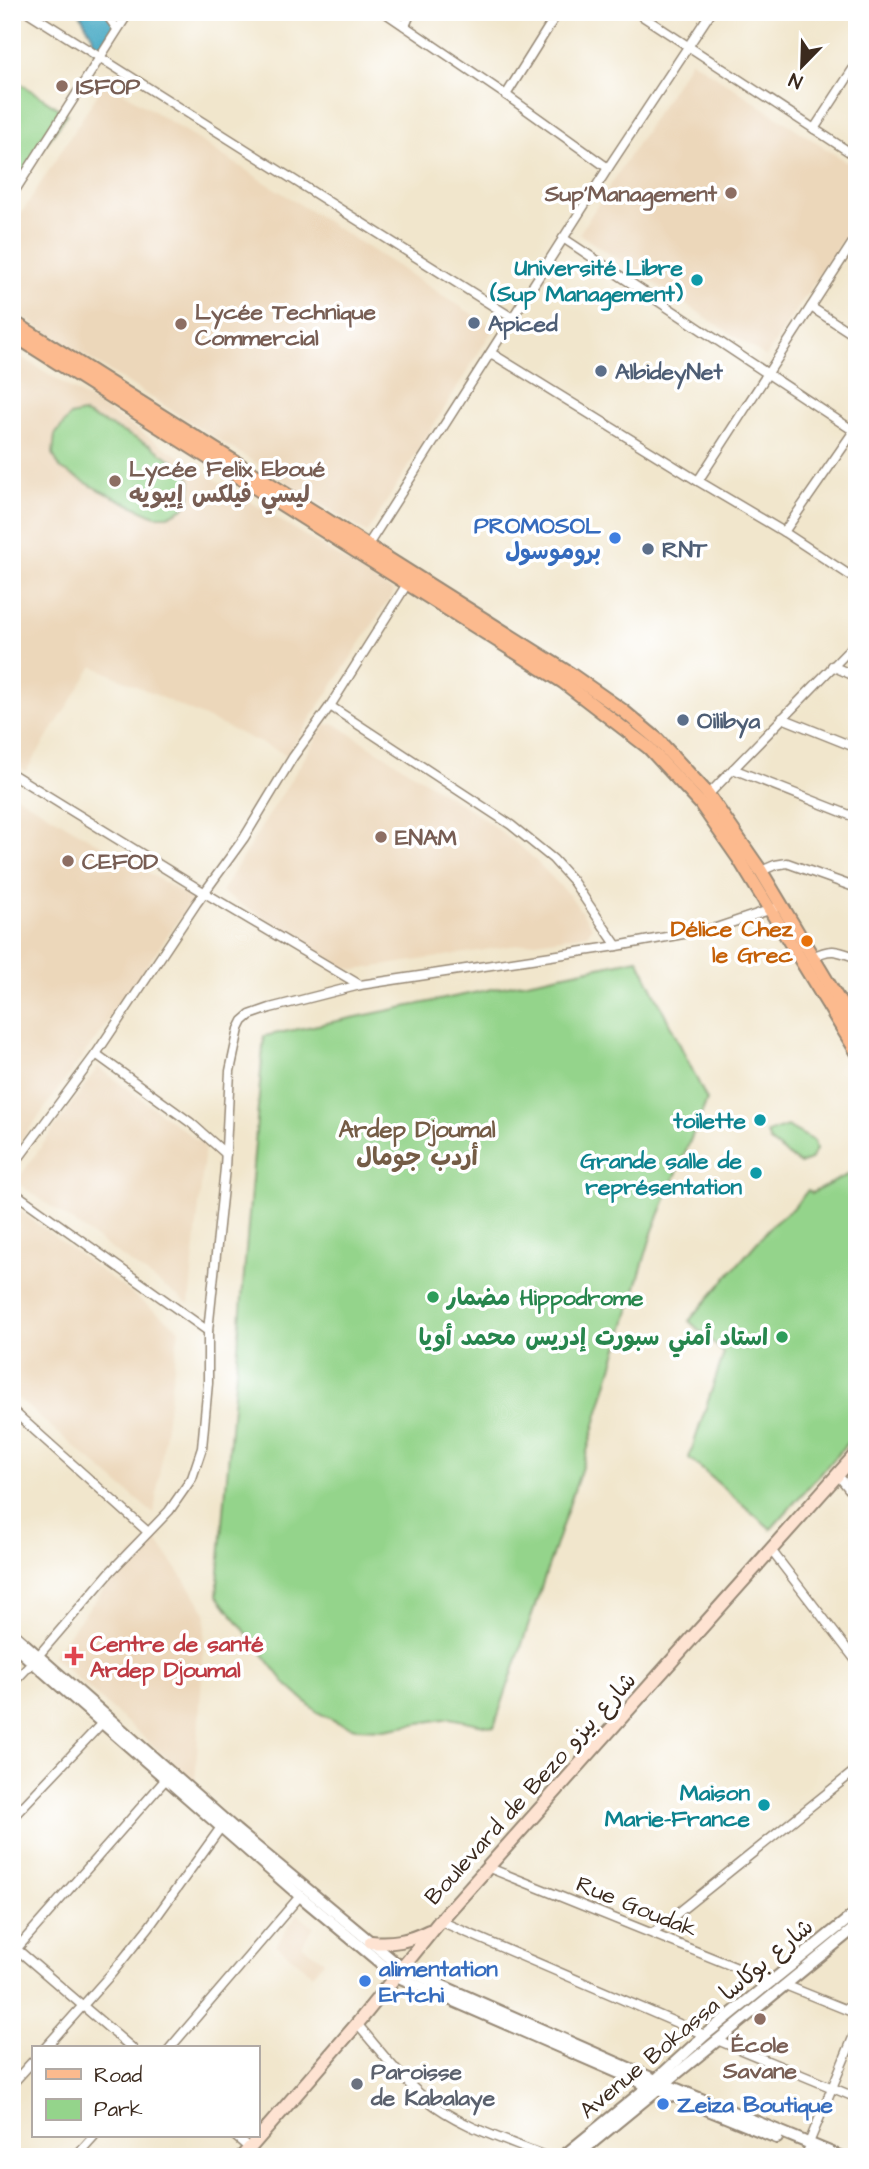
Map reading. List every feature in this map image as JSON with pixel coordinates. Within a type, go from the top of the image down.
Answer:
[{"type":"main road","points":[[12,321],[225,462]]},
{"type":"main road","points":[[12,334],[569,673],[619,715],[649,748],[704,799],[761,871],[776,907],[857,1052]]},
{"type":"main road","points":[[365,550],[407,584],[619,715]]},
{"type":"main road","points":[[704,799],[740,859],[813,957],[857,1031]]},
{"type":"main road","name":"Boulevard de Bezo شارع بيزو","points":[[259,2137],[487,1867],[857,1453]]},
{"type":"main road","points":[[371,1942],[411,1940],[436,1926]]},
{"type":"main road","name":"Boulevard de Bezo شارع بيزو","points":[[246,2152],[258,2138]]},
{"type":"street","points":[[28,12],[513,319]]},
{"type":"street","points":[[105,12],[117,29]]},
{"type":"street","points":[[12,195],[129,12]]},
{"type":"street","points":[[384,12],[608,168]]},
{"type":"street","points":[[405,26],[411,12]]},
{"type":"street","points":[[506,95],[558,12]]},
{"type":"street","points":[[636,12],[857,157]]},
{"type":"street","points":[[365,550],[608,168],[711,12]]},
{"type":"street","points":[[814,129],[857,63]]},
{"type":"street","points":[[698,481],[854,246],[857,236]]},
{"type":"street","points":[[563,238],[856,430],[785,532]]},
{"type":"street","points":[[811,307],[857,337]]},
{"type":"street","points":[[491,352],[785,532],[857,580]]},
{"type":"street","points":[[12,1167],[96,1054],[244,838],[293,757],[330,706],[407,584]]},
{"type":"street","points":[[704,799],[857,642]]},
{"type":"street","points":[[832,666],[857,677]]},
{"type":"street","points":[[330,706],[532,841],[572,880],[617,946]]},
{"type":"street","points":[[782,718],[857,748]]},
{"type":"street","points":[[733,769],[857,818]]},
{"type":"street","points":[[12,774],[360,985]]},
{"type":"street","points":[[761,871],[775,864],[787,863],[857,888]]},
{"type":"street","points":[[12,1684],[111,1571],[169,1511],[192,1478],[202,1448],[208,1383],[208,1331],[226,1154],[230,1071],[243,1021],[250,1015],[270,1008],[360,985],[617,946],[716,928],[776,907]]},
{"type":"street","points":[[813,957],[826,950],[857,958]]},
{"type":"street","points":[[844,1011],[857,1018]]},
{"type":"street","points":[[96,1054],[191,1123],[226,1154]]},
{"type":"street","points":[[12,1191],[208,1331]]},
{"type":"street","points":[[13,1411],[148,1532]]},
{"type":"street","points":[[838,1475],[857,1499]]},
{"type":"street","points":[[771,1550],[857,1662]]},
{"type":"street","points":[[12,1633],[35,1659],[102,1723],[166,1779],[371,1942],[399,1972]]},
{"type":"street","points":[[12,1644],[35,1659],[224,1824],[300,1896],[399,1972],[823,2157]]},
{"type":"street","points":[[12,1818],[102,1723]]},
{"type":"street","points":[[653,1933],[857,1769]]},
{"type":"street","points":[[130,2046],[14,1949],[166,1779]]},
{"type":"street","points":[[47,2046],[149,1927],[224,1824]]},
{"type":"street","name":"Rue Goudak","points":[[487,1867],[772,1982]]},
{"type":"street","points":[[172,2046],[300,1896]]},
{"type":"street","name":"Avenue Bokassa شارع بوكاسا","points":[[575,2157],[657,2085],[705,2035],[857,1912]]},
{"type":"street","points":[[436,1926],[705,2035]]},
{"type":"street","name":"Avenue Bokassa شارع بوكاسا","points":[[562,2157],[717,2040],[857,1926]]},
{"type":"street","points":[[785,1985],[857,2014]]},
{"type":"street","points":[[357,2024],[407,2082],[427,2100],[452,2116],[548,2157]]},
{"type":"street","points":[[807,2150],[857,2028]]},
{"type":"street","points":[[717,2040],[857,2098]]},
{"type":"street","points":[[12,2084],[32,2062]]},
{"type":"street","points":[[75,2157],[92,2138]]},
{"type":"street","points":[[807,2150],[842,2157]]},
{"type":"shaded area","name":"Sup'Management","points":[[691,60],[857,169],[857,217],[766,357],[579,234]]},
{"type":"shaded area","points":[[106,81],[494,328],[367,533],[12,310],[12,228]]},
{"type":"shaded area","name":"Lycée Felix Eboué ليسي فيلكس إيبويه","points":[[12,351],[394,592],[287,755],[93,666],[26,771],[12,763]]},
{"type":"shaded area","name":"ENAM","points":[[335,724],[476,813],[528,853],[571,897],[592,927],[587,934],[355,970],[340,966],[221,892],[325,725]]},
{"type":"shaded area","points":[[12,793],[193,899],[12,1153]]},
{"type":"shaded area","points":[[98,1067],[205,1146],[189,1304],[16,1182]]},
{"type":"shaded area","points":[[12,1205],[179,1329],[154,1514],[12,1394]]},
{"type":"shaded area","points":[[157,1540],[206,1612],[195,1783],[52,1656],[117,1572],[134,1554]]},
{"type":"shaded area","points":[[297,1913],[314,1926],[302,1945],[324,1961],[312,1974],[276,1945]]},
{"type":"green space","points":[[12,78],[67,114],[12,191]]},
{"type":"green space","points":[[83,413],[150,445],[183,468],[191,482],[189,500],[184,508],[168,516],[155,516],[60,468],[53,454],[55,435],[70,416]]},
{"type":"green space","name":"مضمار Hippodrome","points":[[638,959],[707,1100],[653,1230],[586,1455],[494,1727],[450,1718],[384,1729],[355,1728],[337,1722],[317,1712],[287,1685],[217,1595],[264,1036]]},
{"type":"green space","points":[[787,1126],[814,1141],[816,1150],[810,1160],[800,1164],[770,1142],[767,1133]]},
{"type":"green space","name":"استاد أمني سبورت إدريس محمد أويا","points":[[857,1170],[857,1432],[771,1529],[689,1458],[724,1353],[689,1321],[771,1226],[795,1206],[808,1190],[812,1193]]},
{"type":"water","points":[[79,12],[123,12],[98,53],[90,47],[93,37]]},
{"type":"place","name":"ISFOP","points":[[62,86]]},
{"type":"place","name":"Sup'Management","points":[[731,193]]},
{"type":"place","name":"Université Libre (Sup Management)","points":[[697,280]]},
{"type":"place","name":"Apiced","points":[[474,323]]},
{"type":"place","name":"Lycée Technique Commercial","points":[[181,324]]},
{"type":"place","name":"AlbideyNet","points":[[601,371]]},
{"type":"place","name":"Lycée Felix Eboué ليسي فيلكس إيبويه","points":[[115,481]]},
{"type":"place","name":"PROMOSOL بروموسول","points":[[615,538]]},
{"type":"place","name":"RNT","points":[[648,549]]},
{"type":"place","name":"Oilibya","points":[[683,720]]},
{"type":"place","name":"ENAM","points":[[381,837]]},
{"type":"place","name":"CEFOD","points":[[68,861]]},
{"type":"place","name":"Délice Chez le Grec","points":[[807,941]]},
{"type":"place","name":"toilette","points":[[760,1120]]},
{"type":"place","name":"Grande salle de représentation","points":[[756,1173]]},
{"type":"place","name":"مضمار Hippodrome","points":[[433,1297]]},
{"type":"place","name":"استاد أمني سبورت إدريس محمد أويا","points":[[782,1337]]},
{"type":"place","name":"Centre de santé Ardep Djoumal","points":[[74,1656]]},
{"type":"place","name":"Maison Marie-France","points":[[764,1805]]},
{"type":"place","name":"alimentation Ertchi","points":[[365,1981]]},
{"type":"place","name":"École Savane","points":[[760,2019]]},
{"type":"place","name":"Paroisse de Kabalaye","points":[[357,2084]]},
{"type":"place","name":"Zeiza Boutique","points":[[663,2104]]},
{"type":"district","name":"Ardep Djoumal أردب جومال","points":[[417,1143]]}]
